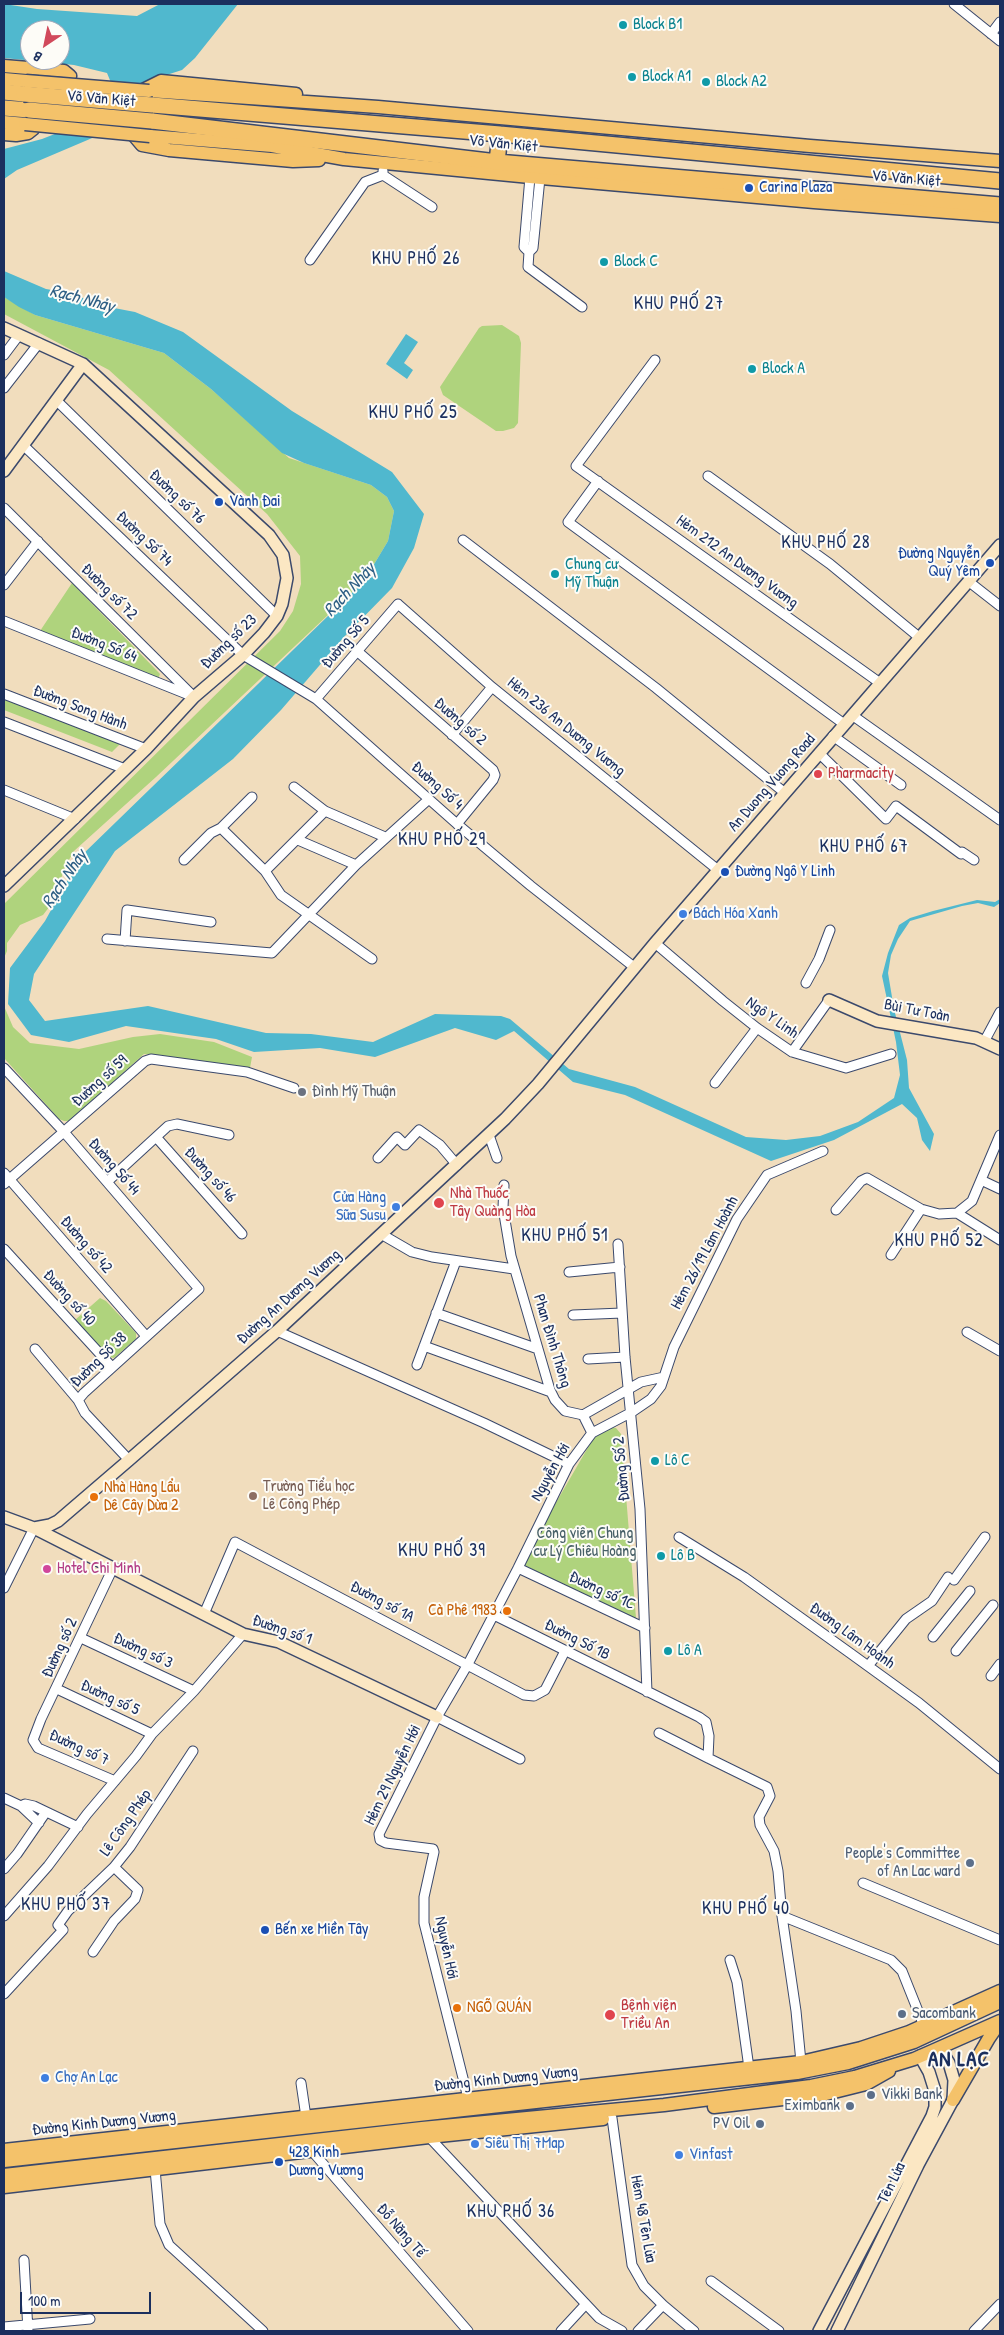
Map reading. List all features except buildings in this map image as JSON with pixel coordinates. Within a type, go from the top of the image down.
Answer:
[{"type":"highway","name":"Võ Văn Kiệt","points":[[4,92],[25,88],[151,113],[497,162],[996,210]]},
{"type":"highway","name":"Võ Văn Kiệt","points":[[4,108],[27,117],[151,113],[500,134],[1000,181]]},
{"type":"highway","points":[[497,162],[500,134]]},
{"type":"main road","points":[[4,66],[64,71],[70,76],[67,85],[33,129],[28,133],[4,134]]},
{"type":"main road","name":"Võ Văn Kiệt","points":[[4,79],[25,88]]},
{"type":"main road","points":[[344,159],[293,161],[169,150],[142,145],[131,132],[128,123],[136,99],[142,90],[161,81],[334,97],[378,107]]},
{"type":"main road","name":"Võ Văn Kiệt","points":[[151,113],[378,107],[1000,161]]},
{"type":"main road","name":"Võ Văn Kiệt","points":[[151,113],[272,146],[344,159],[384,169],[535,178],[807,202],[996,210]]},
{"type":"main road","name":"Võ Văn Kiệt","points":[[4,122],[27,117]]},
{"type":"main road","name":"Đường số 23","points":[[4,328],[83,364],[277,543],[285,561],[287,578],[286,590],[276,616],[264,633],[243,656],[194,696],[146,750],[4,886]]},
{"type":"main road","points":[[4,471],[83,364]]},
{"type":"main road","name":"An Duong Vuong Road","points":[[569,1044],[833,736],[1000,545]]},
{"type":"main road","name":"Bùi Tư Toàn","points":[[829,1000],[887,1023],[985,1040],[1000,1049]]},
{"type":"main road","name":"Đường An Dương Vương","points":[[34,1528],[50,1525],[58,1521],[276,1331],[490,1135],[538,1084],[569,1044]]},
{"type":"main road","points":[[4,1517],[34,1528]]},
{"type":"main road","name":"Đường số 1","points":[[34,1528],[243,1634],[279,1642],[437,1717]]},
{"type":"main road","name":"Đường Kinh Dương Vương","points":[[928,2030],[1000,1991]]},
{"type":"main road","name":"Đường Kinh Dương Vương","points":[[399,2112],[468,2098],[806,2072],[848,2063],[1000,2002]]},
{"type":"main road","points":[[4,2175],[156,2163],[664,2109],[811,2086],[855,2077],[920,2056],[1000,2021]]},
{"type":"main road","points":[[953,2100],[988,2038],[1000,2021]]},
{"type":"main road","points":[[928,2030],[940,2048]]},
{"type":"main road","points":[[912,2037],[920,2056]]},
{"type":"main road","name":"Đường Kinh Dương Vương","points":[[4,2150],[19,2154],[662,2083],[749,2068],[800,2062],[912,2037]]},
{"type":"main road","name":"Tên Lửa","points":[[837,2331],[918,2165],[953,2100],[954,2080],[949,2063],[940,2048]]},
{"type":"main road","name":"Tên Lửa","points":[[820,2331],[935,2108],[935,2091],[929,2072],[920,2056]]},
{"type":"main road","points":[[662,2083],[664,2109]]},
{"type":"main road","points":[[306,2122],[310,2146]]},
{"type":"main road","points":[[156,2163],[162,2138]]},
{"type":"main road","points":[[4,2161],[19,2154]]},
{"type":"main road","points":[[4,2187],[156,2163]]},
{"type":"street","points":[[954,4],[1000,42]]},
{"type":"street","points":[[991,34],[1000,22]]},
{"type":"street","points":[[310,260],[366,182],[384,169],[432,207]]},
{"type":"street","points":[[535,178],[524,247],[528,252],[528,267],[582,307]]},
{"type":"street","points":[[4,355],[19,335]]},
{"type":"street","points":[[4,388],[39,343]]},
{"type":"street","name":"Hẻm 212 An Dương Vương","points":[[655,360],[576,466],[880,683]]},
{"type":"street","name":"Đường số 76","points":[[56,400],[276,616]]},
{"type":"street","name":"Đường Số 74","points":[[23,445],[243,656],[313,697]]},
{"type":"street","points":[[708,476],[830,564],[920,638]]},
{"type":"street","points":[[598,481],[568,522],[844,724]]},
{"type":"street","name":"Đường số 72","points":[[4,508],[194,696]]},
{"type":"street","points":[[463,540],[656,688],[785,794]]},
{"type":"street","points":[[4,585],[38,542]]},
{"type":"street","points":[[968,581],[1000,606]]},
{"type":"street","name":"Đường Số 5","points":[[313,697],[357,652],[398,604]]},
{"type":"street","name":"Hẻm 236 An Dương Vương","points":[[398,604],[492,687],[718,870]]},
{"type":"street","name":"Đường Số 64","points":[[4,621],[194,696]]},
{"type":"street","name":"Đường số 2","points":[[357,652],[493,770],[495,775],[457,824]]},
{"type":"street","points":[[452,735],[492,687]]},
{"type":"street","name":"Đường Song Hành","points":[[4,694],[146,750]]},
{"type":"street","name":"Đường Số 4","points":[[313,697],[457,824],[531,886],[634,967]]},
{"type":"street","points":[[852,715],[1000,820]]},
{"type":"street","points":[[4,722],[125,769]]},
{"type":"street","points":[[833,736],[901,785]]},
{"type":"street","points":[[819,753],[886,819],[896,806],[961,854],[962,852],[974,860]]},
{"type":"street","points":[[294,787],[324,811],[385,837]]},
{"type":"street","points":[[4,790],[75,819]]},
{"type":"street","points":[[184,860],[211,833],[221,828],[252,797]]},
{"type":"street","points":[[107,939],[272,953],[356,865],[429,799]]},
{"type":"street","points":[[265,871],[298,840],[324,811]]},
{"type":"street","points":[[221,828],[265,871],[281,895],[372,959]]},
{"type":"street","points":[[298,840],[356,865]]},
{"type":"street","points":[[125,941],[128,910],[211,922]]},
{"type":"street","points":[[806,983],[819,959],[830,930]]},
{"type":"street","name":"Ngô Y Linh","points":[[655,943],[757,1028],[792,1052],[846,1068],[891,1054]]},
{"type":"street","points":[[792,1052],[829,1000]]},
{"type":"street","points":[[985,1040],[1000,1012]]},
{"type":"street","points":[[715,1082],[757,1028]]},
{"type":"street","name":"Đường số 59","points":[[6,1179],[64,1132],[140,1064],[151,1059],[247,1072],[294,1088]]},
{"type":"street","name":"Đường Số 44","points":[[4,1068],[64,1132],[199,1289]]},
{"type":"street","points":[[107,1182],[168,1126],[177,1124],[229,1135]]},
{"type":"street","points":[[378,1158],[397,1137],[405,1145],[419,1130],[440,1145],[457,1165]]},
{"type":"street","points":[[490,1135],[497,1158]]},
{"type":"street","points":[[957,1213],[972,1201],[1000,1135]]},
{"type":"street","name":"Đường số 46","points":[[156,1137],[242,1234]]},
{"type":"street","name":"Hẻm 26/19 Lâm Hoành","points":[[664,1377],[674,1347],[737,1219],[767,1175],[824,1151]]},
{"type":"street","points":[[836,1210],[864,1179],[868,1178],[920,1209],[938,1214],[957,1213],[1000,1240]]},
{"type":"street","name":"Đường số 42","points":[[6,1179],[146,1336]]},
{"type":"street","points":[[981,1180],[1000,1189]]},
{"type":"street","name":"Phan Đình Thông","points":[[504,1185],[502,1208],[514,1269],[551,1392],[565,1411],[583,1415]]},
{"type":"street","points":[[891,1255],[920,1209]]},
{"type":"street","points":[[380,1234],[412,1252],[456,1261],[514,1269]]},
{"type":"street","name":"Đường Số 2","points":[[618,1244],[625,1357],[632,1412],[640,1509],[647,1692]]},
{"type":"street","name":"Đường số 40","points":[[4,1249],[112,1367]]},
{"type":"street","points":[[417,1365],[456,1261]]},
{"type":"street","points":[[569,1272],[620,1268]]},
{"type":"street","name":"Đường Số 38","points":[[129,1460],[85,1413],[78,1400],[199,1289]]},
{"type":"street","points":[[436,1313],[538,1349]]},
{"type":"street","points":[[573,1316],[622,1313]]},
{"type":"street","points":[[276,1331],[484,1423],[569,1464]]},
{"type":"street","points":[[967,1332],[1000,1351]]},
{"type":"street","points":[[424,1346],[551,1392]]},
{"type":"street","points":[[35,1349],[78,1400]]},
{"type":"street","points":[[588,1359],[625,1357]]},
{"type":"street","points":[[592,1432],[583,1415],[641,1382],[664,1377]]},
{"type":"street","name":"Nguyễn Hới","points":[[437,1717],[494,1615],[569,1464],[592,1432],[632,1412],[651,1399],[664,1377]]},
{"type":"street","points":[[4,1588],[34,1528]]},
{"type":"street","name":"Đường Lâm Hoành","points":[[679,1537],[744,1577],[919,1703],[1000,1770]]},
{"type":"street","points":[[868,1666],[906,1619],[932,1602],[985,1537]]},
{"type":"street","name":"Đường số 1A","points":[[204,1614],[235,1542],[524,1695],[534,1696],[545,1690],[565,1651]]},
{"type":"street","name":"Đường số 2","points":[[33,1740],[41,1719],[114,1568]]},
{"type":"street","name":"Đường số 1C","points":[[518,1568],[645,1628]]},
{"type":"street","points":[[932,1637],[970,1591]]},
{"type":"street","points":[[956,1651],[993,1606]]},
{"type":"street","name":"Đường Số 1B","points":[[494,1615],[706,1722],[709,1736],[708,1758]]},
{"type":"street","points":[[4,1916],[48,1866],[86,1814],[136,1756],[152,1734],[194,1691],[243,1634]]},
{"type":"street","name":"Đường số 3","points":[[81,1638],[194,1691]]},
{"type":"street","points":[[991,1676],[1000,1664]]},
{"type":"street","name":"Đường số 5","points":[[56,1689],[152,1734]]},
{"type":"street","name":"Đường số 1","points":[[437,1717],[520,1759]]},
{"type":"street","name":"Hẻm 29 Nguyễn Hới","points":[[386,1843],[380,1840],[379,1834],[437,1717]]},
{"type":"street","points":[[659,1733],[766,1787],[770,1796],[759,1817],[760,1826],[774,1851],[791,1969],[800,2062]]},
{"type":"street","name":"Đường số 7","points":[[33,1740],[38,1748],[114,1781]]},
{"type":"street","name":"Lê Công Phép","points":[[4,1994],[63,1930],[58,1925],[68,1911],[114,1867],[130,1847],[193,1751]]},
{"type":"street","points":[[4,1798],[21,1806],[39,1823]]},
{"type":"street","points":[[21,1806],[25,1804],[34,1806],[78,1827]]},
{"type":"street","points":[[4,1869],[46,1812]]},
{"type":"street","name":"Nguyễn Hới","points":[[386,1843],[433,1849],[434,1852],[424,1897],[424,1923],[468,2098]]},
{"type":"street","points":[[93,1952],[114,1921],[135,1900],[138,1890],[114,1867]]},
{"type":"street","points":[[864,1884],[1000,1940]]},
{"type":"street","points":[[782,1916],[891,1960],[902,1971],[928,2030]]},
{"type":"street","points":[[730,1960],[738,1982],[749,2068]]},
{"type":"street","points":[[302,2083],[306,2122]]},
{"type":"street","name":"Hẻm 48 Tên Lửa","points":[[611,2114],[632,2265],[644,2286],[694,2331]]},
{"type":"street","points":[[426,2133],[599,2318],[622,2331]]},
{"type":"street","name":"Đỗ Năng Tế","points":[[310,2146],[468,2331]]},
{"type":"street","points":[[156,2163],[160,2224],[169,2245],[263,2331]]},
{"type":"street","points":[[24,2260],[27,2328]]},
{"type":"street","points":[[711,2281],[779,2331]]},
{"type":"street","points":[[561,2331],[586,2304]]},
{"type":"street","points":[[974,2331],[1000,2304]]},
{"type":"street","points":[[638,2331],[663,2305]]},
{"type":"street","points":[[4,2327],[27,2328],[90,2319]]},
{"type":"green space","points":[[4,297],[35,315],[164,353],[211,389],[289,458],[371,485],[387,497],[394,511],[388,541],[364,581],[156,777],[74,851],[65,867],[53,902],[43,915],[20,925],[7,943],[7,951],[4,958],[4,904],[280,631],[293,611],[301,584],[300,556],[267,514],[109,370],[4,314]]},
{"type":"green space","points":[[502,325],[519,336],[521,343],[518,423],[514,428],[496,431],[443,395],[440,387],[479,328],[482,326]]},
{"type":"green space","points":[[72,583],[160,674],[158,679],[40,631]]},
{"type":"green space","points":[[4,699],[120,744],[112,752],[4,710]]},
{"type":"green space","points":[[4,1006],[13,1027],[30,1043],[79,1049],[133,1037],[160,1034],[214,1042],[252,1057],[250,1068],[144,1054],[70,1121],[64,1121],[59,1119],[4,1058]]},
{"type":"green space","points":[[100,1298],[106,1301],[136,1333],[136,1339],[114,1358],[109,1357],[75,1320]]},
{"type":"green space","name":"Công viên Chung cư Lý Chiêu Hoàng","points":[[610,1427],[616,1428],[621,1434],[636,1618],[633,1620],[524,1565],[524,1558],[594,1437]]},
{"type":"water","points":[[4,4],[37,9],[137,16],[160,4],[238,4],[195,58],[182,70],[154,79],[138,89],[115,124],[104,133],[17,170],[4,179],[4,149],[42,139],[88,121],[108,107],[114,90],[107,73],[70,65],[70,20],[20,20],[20,60],[4,58]]},
{"type":"water","name":"Rạch Nhảy","points":[[4,271],[46,289],[76,294],[93,304],[135,312],[183,332],[292,411],[392,472],[424,514],[414,548],[392,588],[344,637],[281,710],[233,759],[115,851],[34,974],[29,1000],[45,1021],[148,1006],[266,1033],[311,1034],[373,1042],[435,1014],[501,1016],[510,1019],[569,1069],[635,1087],[746,1137],[786,1140],[820,1136],[858,1122],[894,1098],[900,1075],[896,1042],[882,976],[888,953],[899,925],[910,918],[933,911],[977,900],[995,902],[1000,899],[1000,903],[994,907],[978,903],[910,921],[898,939],[891,955],[888,973],[894,1009],[907,1060],[909,1088],[934,1134],[930,1151],[922,1140],[917,1118],[902,1104],[834,1140],[771,1161],[625,1095],[573,1082],[514,1031],[496,1040],[455,1028],[375,1057],[320,1048],[254,1052],[216,1039],[126,1026],[69,1042],[31,1035],[8,1004],[10,968],[45,921],[81,856],[364,581],[388,541],[394,511],[387,497],[371,485],[304,463],[282,453],[211,389],[164,353],[35,315],[19,307],[4,297]]},
{"type":"water","points":[[406,334],[418,342],[404,363],[413,370],[407,379],[386,364]]},
{"type":"place","name":"Block B1","points":[[623,25]]},
{"type":"place","name":"Block A1","points":[[632,77]]},
{"type":"place","name":"Block A2","points":[[706,82]]},
{"type":"place","name":"Carina Plaza","points":[[749,188]]},
{"type":"place","name":"Block C","points":[[604,262]]},
{"type":"place","name":"Block A","points":[[752,369]]},
{"type":"place","name":"Vành Đai","points":[[219,502]]},
{"type":"place","name":"Đường Nguyễn Quý Yêm","points":[[990,563]]},
{"type":"place","name":"Chung cư Mỹ Thuận","points":[[555,574]]},
{"type":"place","name":"Pharmacity","points":[[818,774]]},
{"type":"place","name":"Đường Ngô Y Linh","points":[[725,872]]},
{"type":"place","name":"Bách Hóa Xanh","points":[[683,914]]},
{"type":"place","name":"Đình Mỹ Thuận","points":[[302,1092]]},
{"type":"place","name":"Nhà Thuốc Tây Quàng Hòa","points":[[439,1203]]},
{"type":"place","name":"Cửa Hàng Sữa Susu","points":[[396,1207]]},
{"type":"place","name":"Lô C","points":[[655,1461]]},
{"type":"place","name":"Trường Tiểu học Lê Công Phép","points":[[253,1496]]},
{"type":"place","name":"Nhà Hàng Lẩu Dê Cây Dừa 2","points":[[94,1497]]},
{"type":"place","name":"Lô B","points":[[661,1556]]},
{"type":"place","name":"Hotel Chi Minh","points":[[47,1569]]},
{"type":"place","name":"Cà Phê 1983","points":[[507,1611]]},
{"type":"place","name":"Lô A","points":[[668,1651]]},
{"type":"place","name":"People's Committee of An Lac ward","points":[[970,1863]]},
{"type":"place","name":"Bến xe Miền Tây","points":[[265,1930]]},
{"type":"place","name":"NGÕ QUÁN","points":[[457,2008]]},
{"type":"place","name":"Sacombank","points":[[902,2014]]},
{"type":"place","name":"Bệnh viện Triều An","points":[[610,2015]]},
{"type":"place","name":"Chợ An Lạc","points":[[45,2078]]},
{"type":"place","name":"Vikki Bank","points":[[871,2095]]},
{"type":"place","name":"Eximbank","points":[[850,2106]]},
{"type":"place","name":"PV Oil","points":[[760,2124]]},
{"type":"place","name":"Siêu Thị 7Map","points":[[475,2144]]},
{"type":"place","name":"Vinfast","points":[[679,2155]]},
{"type":"place","name":"428 Kinh Dương Vương","points":[[279,2162]]},
{"type":"district","name":"KHU PHỐ 26","points":[[416,259]]},
{"type":"district","name":"KHU PHỐ 27","points":[[679,304]]},
{"type":"district","name":"KHU PHỐ 25","points":[[413,413]]},
{"type":"district","name":"KHU PHỐ 28","points":[[826,543]]},
{"type":"district","name":"KHU PHỐ 29","points":[[442,840]]},
{"type":"district","name":"KHU PHỐ 67","points":[[864,847]]},
{"type":"district","name":"KHU PHỐ 51","points":[[565,1236]]},
{"type":"district","name":"KHU PHỐ 52","points":[[939,1241]]},
{"type":"district","name":"KHU PHỐ 39","points":[[442,1551]]},
{"type":"district","name":"KHU PHỐ 37","points":[[66,1905]]},
{"type":"district","name":"KHU PHỐ 40","points":[[746,1909]]},
{"type":"district","name":"AN LẠC","points":[[959,2060]]},
{"type":"district","name":"KHU PHỐ 36","points":[[511,2212]]}]
